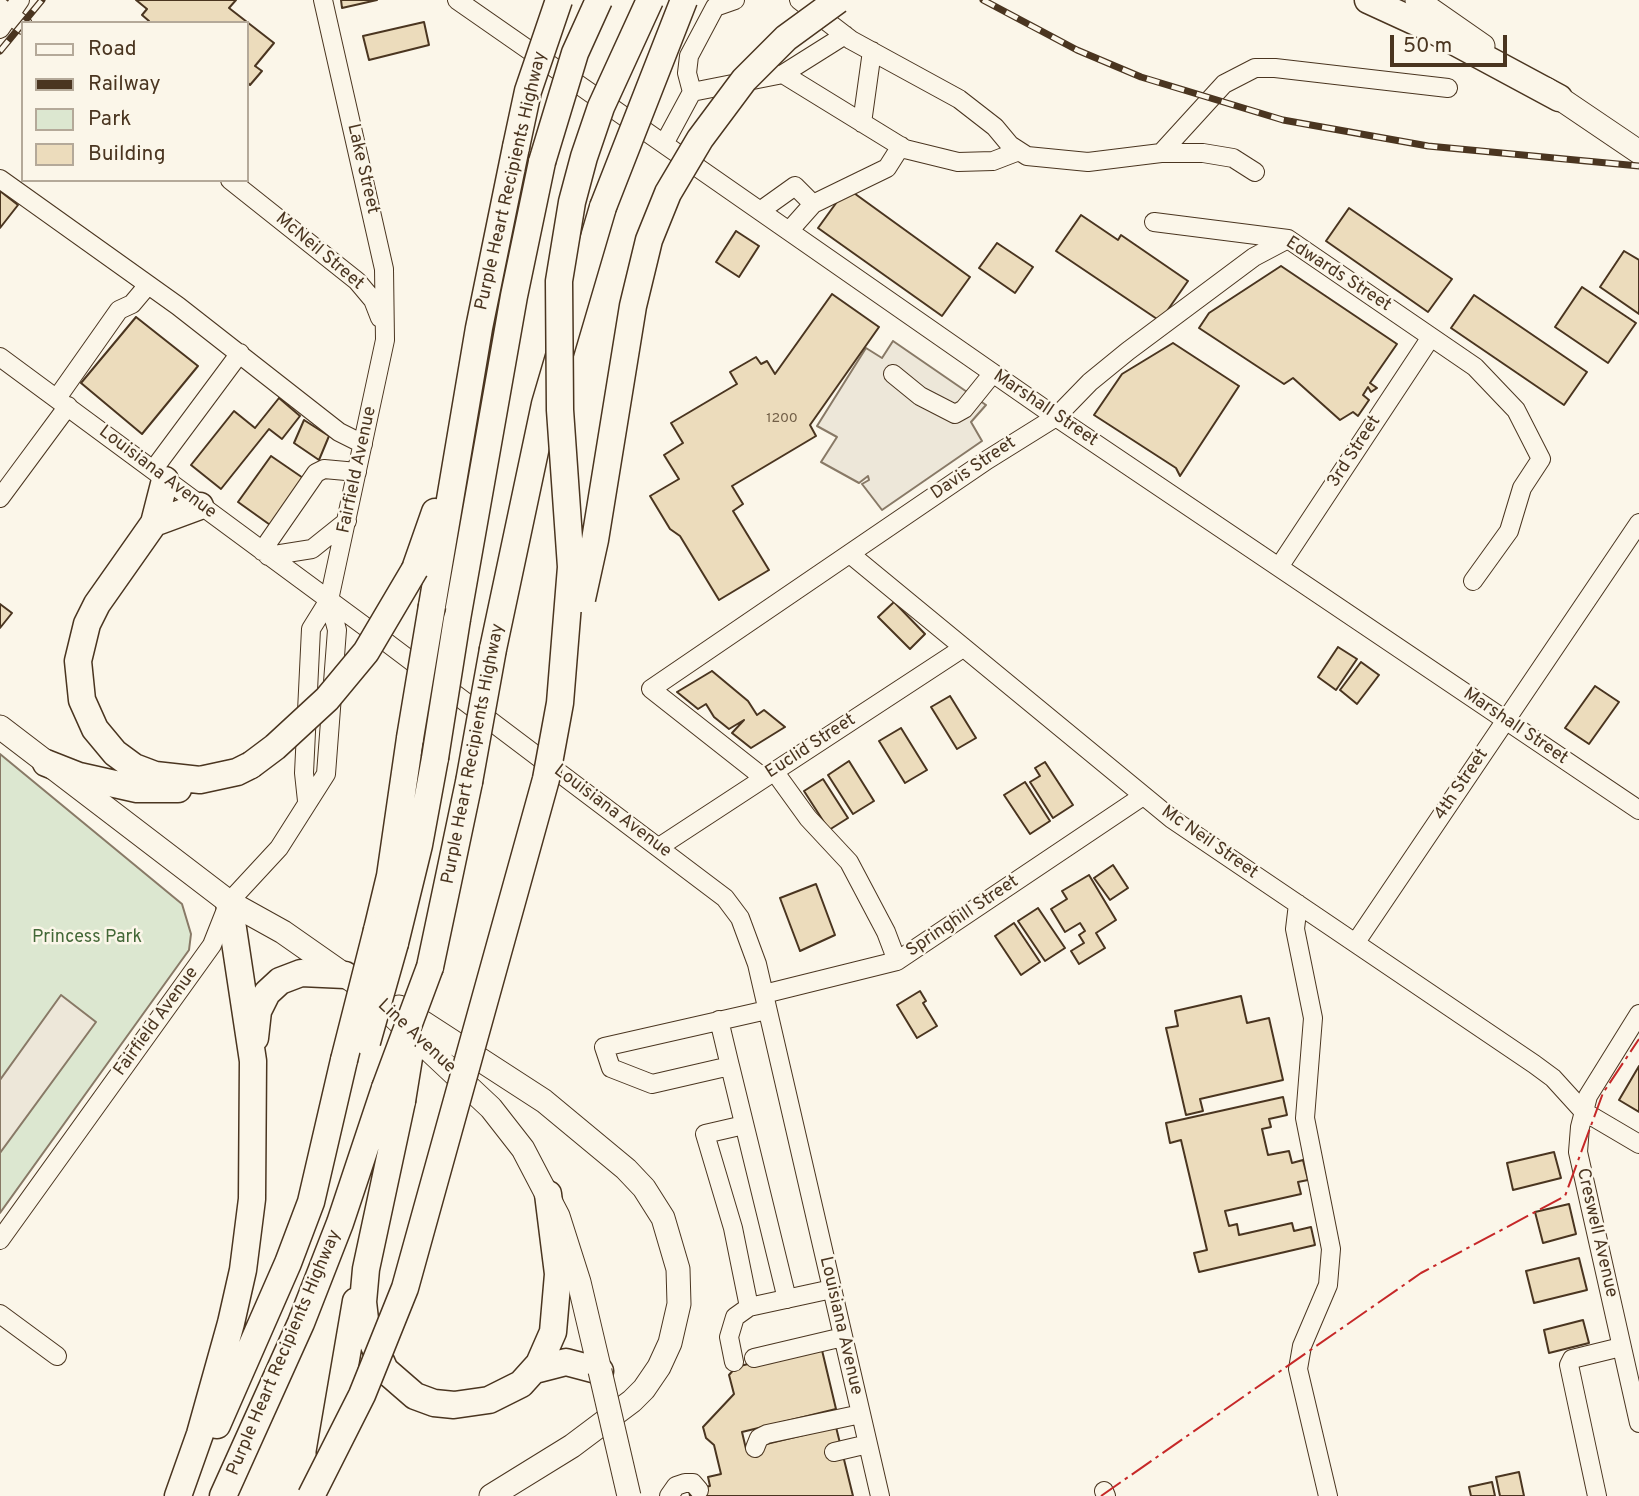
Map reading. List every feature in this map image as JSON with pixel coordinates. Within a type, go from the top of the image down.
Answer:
[{"type":"highway","name":"Purple Heart Recipients Highway","points":[[180,1496],[264,1318],[311,1202],[335,1151],[352,1064],[386,936],[390,876],[410,738],[498,227],[531,80],[559,0]]},
{"type":"highway","points":[[386,936],[419,845],[514,296],[542,162],[575,53],[598,0]]},
{"type":"highway","points":[[311,1496],[362,1395],[405,1288],[546,779],[560,703],[567,643],[571,531],[560,410],[559,281],[572,202],[584,157],[601,107],[650,0]]},
{"type":"highway","name":"Purple Heart Recipients Highway","points":[[223,1496],[301,1323],[394,1095],[412,1016],[430,967],[545,404],[603,207],[684,0]]},
{"type":"highway","points":[[567,643],[579,611],[595,540],[639,276],[668,193],[700,139],[744,80],[786,38],[838,0]]},
{"type":"highway","points":[[1368,0],[1429,28],[1559,98]]},
{"type":"highway","points":[[46,763],[79,776],[149,790],[181,789],[244,768],[327,699],[366,652],[415,569],[440,494],[473,372]]},
{"type":"highway","points":[[159,475],[154,523],[97,604],[87,624],[78,661],[82,700],[104,741],[134,767],[155,775],[185,780],[244,768]]},
{"type":"highway","points":[[154,523],[200,506]]},
{"type":"highway","points":[[229,902],[253,1064]]},
{"type":"highway","points":[[180,1496],[216,1378],[243,1270],[252,1199],[253,1064],[258,1011],[280,981],[300,973],[354,982]]},
{"type":"highway","points":[[321,1496],[342,1372],[366,1269],[394,1095]]},
{"type":"highway","points":[[366,1269],[364,1314],[373,1349],[385,1370],[415,1396],[444,1404],[475,1403],[503,1394],[521,1384],[535,1370],[548,1350],[558,1274],[548,1194]]},
{"type":"highway","points":[[535,1370],[566,1363],[600,1371]]},
{"type":"main road","points":[[1416,0],[1639,152]]},
{"type":"main road","name":"Line Avenue","points":[[2,729],[229,902],[284,932],[354,982],[491,1108],[523,1149],[548,1194],[569,1247],[629,1496]]},
{"type":"main road","points":[[354,982],[407,1011],[544,1101],[644,1188],[663,1218],[673,1243],[678,1269],[679,1304],[670,1343],[659,1367],[632,1402],[572,1446],[491,1496]]},
{"type":"street","name":"Lake Street","points":[[323,0],[384,269],[384,340]]},
{"type":"street","name":"Marshall Street","points":[[457,0],[1056,417],[1639,810]]},
{"type":"street","points":[[664,144],[692,92],[687,73],[689,56],[708,4],[735,0]]},
{"type":"street","points":[[799,0],[845,35],[960,99],[1027,156],[1087,162],[1161,153],[1203,153],[1233,158],[1255,172]]},
{"type":"street","points":[[692,92],[783,74],[845,35]]},
{"type":"street","points":[[862,123],[872,51]]},
{"type":"street","points":[[1161,153],[1224,84],[1255,68],[1448,88]]},
{"type":"street","points":[[783,74],[901,146],[958,162],[993,161],[1019,151]]},
{"type":"street","points":[[789,231],[813,204],[887,168],[901,146]]},
{"type":"street","points":[[0,179],[240,353],[339,432],[363,444]]},
{"type":"street","name":"McNeil Street","points":[[232,182],[366,290],[379,314],[384,340]]},
{"type":"street","points":[[760,211],[795,186],[813,204]]},
{"type":"street","name":"Edwards Street","points":[[1154,222],[1288,239],[1475,367],[1516,410],[1541,459],[1522,488],[1509,531],[1473,582]]},
{"type":"street","name":"Davis Street","points":[[769,775],[651,689],[987,460],[1056,417],[1090,382],[1128,351],[1254,257],[1288,239]]},
{"type":"street","points":[[0,498],[119,310],[132,304],[148,285]]},
{"type":"street","name":"3rd Street","points":[[1279,568],[1432,337]]},
{"type":"street","name":"Fairfield Avenue","points":[[307,801],[304,773],[311,629],[329,600],[384,340]]},
{"type":"street","points":[[159,475],[240,353]]},
{"type":"street","name":"Louisiana Avenue","points":[[0,357],[725,898],[740,918],[751,941],[880,1496]]},
{"type":"street","points":[[893,374],[920,396],[955,414],[964,409],[993,373]]},
{"type":"street","points":[[265,554],[316,473],[324,469],[357,472]]},
{"type":"street","points":[[265,554],[312,549],[347,521]]},
{"type":"street","name":"4th Street","points":[[1356,942],[1639,523]]},
{"type":"street","name":"Mc Neil Street","points":[[850,554],[1143,796],[1534,1064],[1553,1078],[1583,1111],[1639,1144]]},
{"type":"street","name":"Fairfield Avenue","points":[[0,1240],[212,945],[229,902],[279,848],[326,774],[337,630],[329,600]]},
{"type":"street","name":"Euclid Street","points":[[659,847],[963,648]]},
{"type":"street","points":[[769,775],[849,862],[886,932],[897,961]]},
{"type":"street","name":"Springhill Street","points":[[730,1066],[652,1084],[611,1068],[604,1046],[719,1020],[765,1002],[897,961],[1143,796]]},
{"type":"street","points":[[1297,904],[1296,929],[1314,1018],[1305,1118],[1331,1249],[1328,1285],[1302,1346],[1298,1374],[1328,1496]]},
{"type":"street","name":"Creswell Avenue","points":[[1638,1416],[1581,1176],[1578,1152],[1583,1111],[1595,1081],[1639,1014]]},
{"type":"street","points":[[719,1020],[787,1299]]},
{"type":"street","points":[[744,1125],[705,1134],[733,1228],[749,1307]]},
{"type":"street","points":[[734,1362],[730,1350],[734,1317],[749,1307],[832,1289]]},
{"type":"street","points":[[0,1314],[57,1356]]},
{"type":"street","points":[[754,1357],[843,1337]]},
{"type":"street","points":[[1597,1496],[1569,1365],[1572,1359],[1621,1347]]},
{"type":"street","points":[[755,1448],[760,1438],[767,1434],[861,1413]]},
{"type":"street","points":[[834,1452],[868,1444]]},
{"type":"street","points":[[669,1496],[676,1486],[685,1483],[693,1483],[698,1490]]},
{"type":"green space","name":"Princess Park","points":[[0,754],[182,904],[191,934],[189,950],[0,1213]]},
{"type":"shaded area","points":[[893,341],[986,405],[971,422],[982,441],[882,510],[862,484],[869,480],[868,476],[859,483],[821,462],[837,437],[817,426],[866,348],[882,358]]},
{"type":"shaded area","points":[[61,995],[96,1022],[0,1153],[0,1080]]},
{"type":"building","points":[[136,0],[236,0],[229,8],[246,21],[149,21],[142,15],[147,9]]},
{"type":"building","points":[[341,0],[377,0],[342,8]]},
{"type":"building","points":[[424,22],[429,45],[369,60],[363,36]]},
{"type":"building","points":[[248,23],[274,43],[255,66],[262,71],[250,85]]},
{"type":"building","points":[[847,188],[970,277],[942,316],[818,228]]},
{"type":"building","points":[[0,191],[18,205],[0,228]]},
{"type":"building","points":[[1349,208],[1452,279],[1428,312],[1326,241]]},
{"type":"building","points":[[1081,215],[1118,240],[1121,235],[1188,281],[1160,321],[1056,251]]},
{"type":"building","points":[[736,231],[759,246],[739,277],[716,262]]},
{"type":"building","points":[[997,243],[1033,267],[1015,293],[979,268]]},
{"type":"building","points":[[1624,251],[1639,260],[1639,314],[1600,287]]},
{"type":"building","points":[[1281,266],[1397,344],[1370,383],[1377,388],[1371,392],[1368,387],[1363,395],[1369,400],[1358,416],[1353,412],[1340,420],[1293,378],[1284,384],[1199,328],[1209,313]]},
{"type":"building","points":[[1582,287],[1636,323],[1608,363],[1555,327]]},
{"type":"building","points":[[832,294],[879,327],[810,425],[816,436],[732,486],[743,504],[733,511],[769,570],[719,600],[680,536],[670,529],[650,496],[679,479],[664,455],[683,443],[671,423],[737,384],[730,372],[756,357],[761,364],[767,361],[775,374]]},
{"type":"building","points":[[1474,295],[1587,372],[1564,405],[1451,328]]},
{"type":"building","points":[[136,317],[198,366],[142,434],[81,383]]},
{"type":"building","points":[[1173,343],[1239,386],[1180,476],[1176,468],[1094,415],[1122,374]]},
{"type":"building","points":[[279,398],[300,416],[282,439],[269,429],[221,489],[191,465],[234,411],[255,428]]},
{"type":"building","points":[[304,420],[329,436],[319,460],[294,443]]},
{"type":"building","points":[[271,456],[306,480],[273,527],[238,502]]},
{"type":"building","points":[[894,602],[925,634],[910,649],[878,617]]},
{"type":"building","points":[[0,604],[12,613],[0,628]]},
{"type":"building","points":[[1338,647],[1357,659],[1336,690],[1318,677]]},
{"type":"building","points":[[1361,662],[1379,675],[1357,704],[1340,690]]},
{"type":"building","points":[[712,671],[748,701],[757,715],[764,710],[785,727],[751,748],[732,733],[744,720],[729,729],[714,717],[706,704],[698,709],[677,692]]},
{"type":"building","points":[[1595,686],[1619,702],[1589,744],[1565,728]]},
{"type":"building","points":[[950,696],[976,738],[957,749],[931,707]]},
{"type":"building","points":[[901,728],[927,770],[905,783],[879,741]]},
{"type":"building","points":[[849,761],[874,801],[853,814],[828,775]]},
{"type":"building","points":[[1045,762],[1073,805],[1053,818],[1030,782],[1040,776],[1035,768]]},
{"type":"building","points":[[823,779],[848,818],[829,830],[804,791]]},
{"type":"building","points":[[1025,782],[1050,821],[1030,834],[1004,795]]},
{"type":"building","points":[[1113,865],[1128,888],[1110,900],[1094,878]]},
{"type":"building","points":[[1089,875],[1116,920],[1096,933],[1105,948],[1079,964],[1071,951],[1084,943],[1079,935],[1085,931],[1080,923],[1065,932],[1051,909],[1067,899],[1062,891]]},
{"type":"building","points":[[816,884],[835,935],[800,951],[780,898]]},
{"type":"building","points":[[1038,908],[1065,948],[1045,961],[1018,921]]},
{"type":"building","points":[[1014,923],[1040,962],[1021,975],[995,936]]},
{"type":"building","points":[[920,991],[926,1001],[923,1003],[937,1026],[917,1038],[897,1005]]},
{"type":"building","points":[[1241,996],[1247,1023],[1269,1018],[1283,1080],[1200,1099],[1203,1111],[1186,1115],[1166,1028],[1178,1026],[1175,1011]]},
{"type":"building","points":[[1639,1066],[1639,1112],[1619,1100]]},
{"type":"building","points":[[1283,1097],[1287,1115],[1269,1119],[1271,1127],[1262,1129],[1268,1155],[1289,1151],[1292,1163],[1303,1160],[1308,1180],[1298,1182],[1301,1194],[1225,1211],[1229,1226],[1237,1224],[1239,1235],[1292,1223],[1294,1231],[1311,1227],[1315,1245],[1199,1272],[1194,1253],[1207,1250],[1181,1140],[1170,1143],[1166,1123]]},
{"type":"building","points":[[1554,1152],[1561,1178],[1513,1190],[1507,1163]]},
{"type":"building","points":[[1569,1204],[1576,1234],[1543,1243],[1535,1212]]},
{"type":"building","points":[[1579,1258],[1587,1290],[1534,1303],[1526,1271]]},
{"type":"building","points":[[1583,1320],[1589,1343],[1549,1353],[1544,1330]]},
{"type":"building","points":[[821,1346],[836,1409],[742,1432],[746,1449],[836,1427],[853,1496],[690,1496],[689,1490],[710,1486],[708,1477],[721,1474],[714,1445],[706,1438],[703,1427],[734,1394],[729,1375],[736,1367]]},
{"type":"building","points":[[1519,1472],[1524,1496],[1500,1496],[1496,1477]]},
{"type":"building","points":[[1492,1482],[1495,1496],[1471,1496],[1469,1487]]},
{"type":"railway","points":[[25,21],[42,0]]},
{"type":"railway","points":[[983,0],[1077,50],[1141,77],[1283,120],[1428,146],[1639,166]]},
{"type":"railway","points":[[0,51],[21,26]]},
{"type":"power","points":[[1101,1496],[1421,1273],[1565,1196],[1603,1093],[1639,1039]]}]
